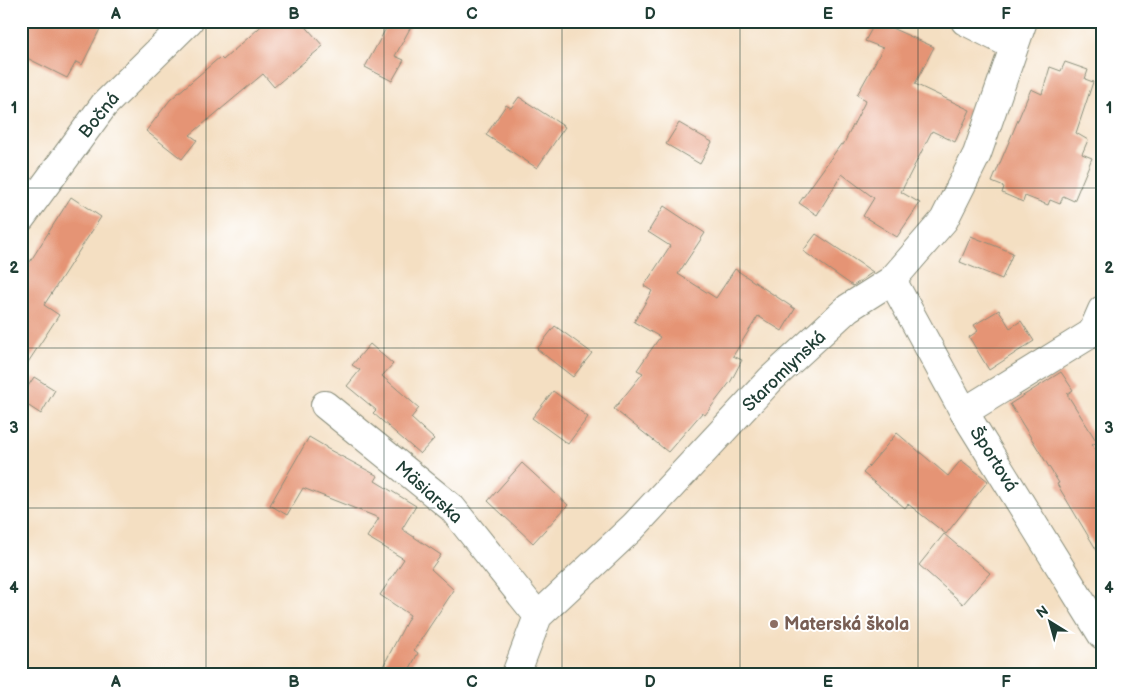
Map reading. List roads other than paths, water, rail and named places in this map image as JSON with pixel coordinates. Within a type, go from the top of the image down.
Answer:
[{"type":"street","name":"Bočná","points":[[21,218],[104,105],[189,21]]},
{"type":"street","name":"Staromlynská","points":[[516,674],[538,616],[634,526],[771,379],[848,308],[892,280],[944,220],[977,154],[1018,34],[965,21]]},
{"type":"street","name":"Športová","points":[[892,280],[964,412],[1102,635]]},
{"type":"street","points":[[964,412],[1092,333],[1102,310]]},
{"type":"street","name":"Mäsiarska","points":[[325,405],[452,508],[538,616]]},
{"type":"place","name":"Materská škola","points":[[774,624]]}]
